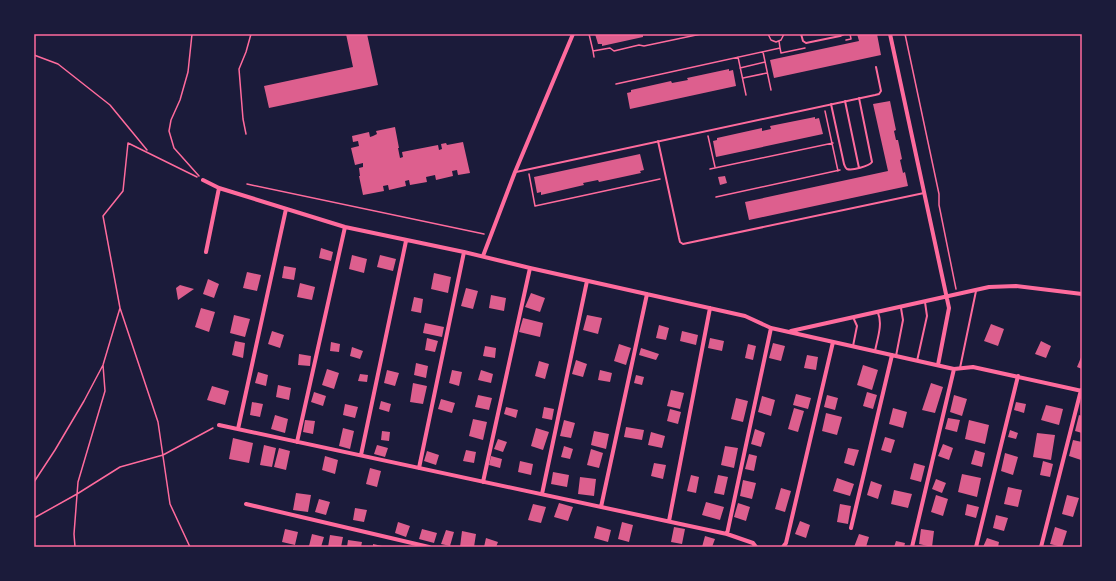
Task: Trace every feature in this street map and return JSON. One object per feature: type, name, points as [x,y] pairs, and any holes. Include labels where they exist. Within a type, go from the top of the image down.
[{"type":"street","points":[[483,256],[515,172],[573,34]]},
{"type":"street","points":[[890,34],[949,308],[938,366]]},
{"type":"street","points":[[203,180],[219,188],[345,227],[483,256],[530,268],[745,316],[771,328],[938,366],[954,369],[973,367],[1081,390],[1041,547]]},
{"type":"street","points":[[206,252],[219,188]]},
{"type":"street","points":[[238,429],[286,209]]},
{"type":"street","points":[[297,442],[345,227]]},
{"type":"street","points":[[361,455],[406,241]]},
{"type":"street","points":[[419,468],[464,252]]},
{"type":"street","points":[[483,482],[530,268]]},
{"type":"street","points":[[542,494],[587,281]]},
{"type":"street","points":[[788,332],[989,287],[1016,286],[1082,294]]},
{"type":"street","points":[[601,507],[647,294]]},
{"type":"street","points":[[669,521],[710,308]]},
{"type":"street","points":[[727,534],[771,328]]},
{"type":"street","points":[[785,545],[834,342]]},
{"type":"street","points":[[851,528],[894,356]]},
{"type":"street","points":[[912,547],[954,369]]},
{"type":"street","points":[[976,547],[1018,376]]},
{"type":"street","points":[[219,425],[727,534],[753,543],[756,547]]},
{"type":"street","points":[[246,504],[428,547]]},
{"type":"lane","points":[[801,34],[803,41],[806,43],[844,34]]},
{"type":"lane","points":[[515,172],[879,94],[881,91],[876,67]]},
{"type":"lane","points":[[831,104],[846,168],[848,170],[859,168],[870,165],[872,162],[859,98]]},
{"type":"lane","points":[[845,102],[859,168]]},
{"type":"lane","points":[[658,141],[679,238],[680,242],[683,244],[924,193]]},
{"type":"lane","points":[[960,368],[976,290]]},
{"type":"lane","points":[[917,361],[927,316],[924,301]]},
{"type":"lane","points":[[894,356],[903,320],[901,306]]},
{"type":"lane","points":[[875,351],[880,325],[877,312]]},
{"type":"lane","points":[[853,317],[857,326],[853,346]]},
{"type":"path","points":[[192,34],[188,72],[180,100],[171,120],[169,131],[174,148],[203,180]]},
{"type":"path","points":[[246,134],[243,120],[239,69],[251,34]]},
{"type":"path","points":[[589,34],[594,57]]},
{"type":"path","points":[[593,51],[610,48],[614,51],[701,34]]},
{"type":"path","points":[[768,34],[771,40],[779,41]]},
{"type":"path","points":[[779,41],[783,38],[784,34]]},
{"type":"path","points":[[905,34],[939,194],[939,205],[957,294]]},
{"type":"path","points":[[616,84],[780,48],[779,41]]},
{"type":"path","points":[[763,52],[770,90]]},
{"type":"path","points":[[34,55],[58,64],[110,105],[148,152]]},
{"type":"path","points":[[738,57],[746,95]]},
{"type":"path","points":[[740,68],[765,62]]},
{"type":"path","points":[[742,78],[767,73]]},
{"type":"path","points":[[825,111],[838,171]]},
{"type":"path","points":[[708,136],[715,168]]},
{"type":"path","points":[[710,169],[839,141]]},
{"type":"path","points":[[190,547],[170,504],[158,422],[120,308],[103,216],[123,191],[128,143],[203,180]]},
{"type":"path","points":[[716,197],[846,168]]},
{"type":"path","points":[[528,173],[535,206],[666,178]]},
{"type":"path","points":[[247,184],[491,236]]},
{"type":"path","points":[[34,482],[66,432],[103,365],[120,308]]},
{"type":"path","points":[[74,547],[78,482],[106,391],[103,365]]},
{"type":"path","points":[[34,518],[77,494],[120,467],[162,455],[219,425]]},
{"type":"building","points":[[346,34],[367,34],[378,85],[269,108],[264,86],[353,67]]},
{"type":"building","points":[[595,34],[643,34],[643,37],[602,46],[602,44],[598,44]]},
{"type":"building","points":[[857,34],[877,34],[881,55],[774,78],[770,60],[859,41]]},
{"type":"building","points":[[729,69],[729,71],[733,70],[736,86],[630,109],[627,93],[631,92],[631,90],[671,81],[672,83],[688,80],[687,78]]},
{"type":"building","points":[[890,101],[896,130],[894,131],[896,140],[898,140],[902,159],[900,160],[903,173],[905,172],[908,186],[749,220],[745,202],[888,171],[873,104]]},
{"type":"building","points":[[815,117],[815,119],[819,118],[823,134],[716,157],[713,141],[717,140],[717,138],[762,128],[762,131],[771,129],[770,126]]},
{"type":"building","points":[[395,127],[400,158],[403,157],[402,152],[438,145],[439,150],[442,149],[441,144],[446,143],[447,145],[463,142],[470,173],[458,175],[457,170],[452,171],[453,176],[436,180],[435,175],[426,177],[427,182],[410,185],[409,180],[405,181],[406,186],[389,190],[388,185],[383,186],[384,191],[363,195],[359,168],[363,167],[363,163],[355,165],[351,148],[359,146],[358,141],[353,142],[352,136],[369,132],[370,137],[377,134],[376,131]]},
{"type":"building","points":[[640,154],[644,170],[640,171],[641,173],[599,182],[598,180],[583,183],[584,185],[541,195],[541,192],[537,193],[534,177]]},
{"type":"building","points":[[725,176],[727,183],[720,185],[718,177]]},
{"type":"building","points":[[321,248],[333,252],[331,261],[319,258]]},
{"type":"building","points":[[352,255],[367,259],[364,273],[349,269]]},
{"type":"building","points":[[380,255],[396,259],[393,271],[377,267]]},
{"type":"building","points":[[284,266],[296,268],[294,280],[282,278]]},
{"type":"building","points":[[247,272],[261,275],[257,291],[243,288]]},
{"type":"building","points":[[434,273],[451,277],[448,293],[431,289]]},
{"type":"building","points":[[208,279],[219,284],[214,298],[203,294]]},
{"type":"building","points":[[300,283],[315,287],[312,300],[297,297]]},
{"type":"building","points":[[180,285],[194,289],[178,300],[176,288]]},
{"type":"building","points":[[466,288],[478,291],[473,309],[461,306]]},
{"type":"building","points":[[531,293],[545,298],[540,312],[525,307]]},
{"type":"building","points":[[491,295],[506,298],[504,311],[489,308]]},
{"type":"building","points":[[414,297],[423,299],[421,313],[411,311]]},
{"type":"building","points":[[201,308],[215,312],[209,332],[195,327]]},
{"type":"building","points":[[234,315],[250,319],[245,337],[230,333]]},
{"type":"building","points":[[587,315],[602,318],[598,334],[583,330]]},
{"type":"building","points":[[523,318],[543,323],[540,337],[519,332]]},
{"type":"building","points":[[425,323],[444,327],[442,337],[423,333]]},
{"type":"building","points":[[991,324],[1004,329],[998,346],[984,341]]},
{"type":"building","points":[[659,325],[669,328],[666,340],[656,338]]},
{"type":"building","points":[[272,331],[284,335],[280,348],[268,344]]},
{"type":"building","points":[[682,331],[698,335],[696,345],[680,341]]},
{"type":"building","points":[[427,338],[438,341],[435,352],[425,350]]},
{"type":"building","points":[[710,338],[724,341],[722,351],[708,348]]},
{"type":"building","points":[[235,341],[245,343],[243,358],[232,355]]},
{"type":"building","points":[[1041,341],[1051,346],[1046,358],[1035,354]]},
{"type":"building","points":[[331,342],[340,344],[339,352],[330,351]]},
{"type":"building","points":[[773,343],[785,346],[781,361],[769,358]]},
{"type":"building","points":[[619,344],[631,348],[626,365],[614,361]]},
{"type":"building","points":[[748,344],[756,346],[753,360],[745,358]]},
{"type":"building","points":[[485,346],[496,348],[495,358],[483,356]]},
{"type":"building","points":[[352,347],[363,351],[360,359],[350,356]]},
{"type":"building","points":[[641,348],[659,354],[656,360],[639,355]]},
{"type":"building","points":[[299,354],[311,356],[310,366],[298,365]]},
{"type":"building","points":[[807,355],[818,357],[816,370],[804,368]]},
{"type":"building","points":[[1082,355],[1082,369],[1077,367]]},
{"type":"building","points":[[576,360],[587,364],[583,377],[572,374]]},
{"type":"building","points":[[539,361],[549,364],[545,379],[535,376]]},
{"type":"building","points":[[416,363],[428,366],[426,378],[414,375]]},
{"type":"building","points":[[863,365],[878,370],[872,390],[857,385]]},
{"type":"building","points":[[327,369],[339,373],[334,389],[322,385]]},
{"type":"building","points":[[387,370],[399,373],[395,386],[384,383]]},
{"type":"building","points":[[452,370],[462,372],[459,386],[449,383]]},
{"type":"building","points":[[481,370],[493,374],[491,383],[478,380]]},
{"type":"building","points":[[600,370],[612,373],[610,382],[598,380]]},
{"type":"building","points":[[258,372],[268,375],[266,386],[255,383]]},
{"type":"building","points":[[360,374],[368,375],[367,382],[358,381]]},
{"type":"building","points":[[636,375],[644,377],[642,385],[634,383]]},
{"type":"building","points":[[413,383],[427,386],[423,404],[410,402]]},
{"type":"building","points":[[931,383],[943,387],[935,413],[922,410]]},
{"type":"building","points":[[278,385],[291,388],[289,400],[276,397]]},
{"type":"building","points":[[212,386],[229,391],[225,405],[207,400]]},
{"type":"building","points":[[671,390],[684,393],[680,409],[667,406]]},
{"type":"building","points":[[314,392],[326,396],[323,406],[311,402]]},
{"type":"building","points":[[867,392],[877,395],[873,409],[863,406]]},
{"type":"building","points":[[796,394],[811,398],[808,409],[793,405]]},
{"type":"building","points":[[478,395],[492,398],[489,410],[475,407]]},
{"type":"building","points":[[827,395],[838,398],[835,410],[824,407]]},
{"type":"building","points":[[954,395],[967,399],[962,416],[950,412]]},
{"type":"building","points":[[762,396],[775,400],[771,416],[758,412]]},
{"type":"building","points":[[736,398],[748,401],[743,422],[731,419]]},
{"type":"building","points":[[441,399],[455,403],[452,413],[438,409]]},
{"type":"building","points":[[381,401],[391,404],[389,412],[379,409]]},
{"type":"building","points":[[252,402],[263,404],[260,417],[250,415]]},
{"type":"building","points":[[1016,402],[1026,404],[1024,413],[1014,410]]},
{"type":"building","points":[[345,404],[358,407],[355,418],[343,415]]},
{"type":"building","points":[[1046,405],[1063,409],[1059,425],[1041,420]]},
{"type":"building","points":[[506,407],[518,410],[516,418],[504,414]]},
{"type":"building","points":[[544,407],[554,409],[552,420],[542,418]]},
{"type":"building","points":[[794,408],[804,411],[798,432],[788,429]]},
{"type":"building","points":[[893,408],[907,412],[903,428],[889,424]]},
{"type":"building","points":[[670,409],[681,412],[678,424],[667,421]]},
{"type":"building","points":[[826,413],[842,417],[837,435],[822,431]]},
{"type":"building","points":[[275,415],[288,419],[285,433],[271,429]]},
{"type":"building","points":[[1079,415],[1082,416],[1082,433],[1075,431]]},
{"type":"building","points":[[948,418],[960,420],[957,432],[945,429]]},
{"type":"building","points":[[473,419],[487,422],[483,440],[469,436]]},
{"type":"building","points":[[305,420],[315,421],[313,434],[303,432]]},
{"type":"building","points":[[564,420],[575,423],[571,438],[560,436]]},
{"type":"building","points":[[969,420],[989,425],[985,444],[965,439]]},
{"type":"building","points":[[626,427],[644,430],[642,440],[624,437]]},
{"type":"building","points":[[343,428],[354,431],[350,449],[339,446]]},
{"type":"building","points":[[536,428],[549,432],[543,450],[531,446]]},
{"type":"building","points":[[755,429],[765,433],[761,447],[751,444]]},
{"type":"building","points":[[1010,430],[1018,433],[1016,439],[1008,437]]},
{"type":"building","points":[[382,431],[390,432],[389,441],[381,440]]},
{"type":"building","points":[[594,431],[609,434],[606,449],[591,445]]},
{"type":"building","points":[[651,432],[665,436],[662,448],[648,445]]},
{"type":"building","points":[[1037,433],[1055,435],[1051,460],[1033,457]]},
{"type":"building","points":[[885,437],[895,440],[891,453],[881,450]]},
{"type":"building","points":[[233,438],[253,443],[249,463],[229,459]]},
{"type":"building","points":[[498,439],[507,442],[503,452],[494,449]]},
{"type":"building","points":[[1073,440],[1082,442],[1081,460],[1069,456]]},
{"type":"building","points":[[943,444],[953,448],[949,460],[938,456]]},
{"type":"building","points":[[264,445],[276,448],[272,467],[260,465]]},
{"type":"building","points":[[377,445],[388,448],[385,457],[374,454]]},
{"type":"building","points":[[564,446],[573,449],[570,459],[561,457]]},
{"type":"building","points":[[725,446],[738,448],[734,468],[721,465]]},
{"type":"building","points":[[279,448],[290,451],[286,470],[274,467]]},
{"type":"building","points":[[848,448],[859,450],[854,466],[844,463]]},
{"type":"building","points":[[591,449],[603,453],[599,468],[587,465]]},
{"type":"building","points":[[466,450],[476,452],[474,463],[463,461]]},
{"type":"building","points":[[975,450],[985,453],[982,467],[971,464]]},
{"type":"building","points":[[427,451],[439,455],[436,465],[424,461]]},
{"type":"building","points":[[1005,453],[1018,457],[1013,475],[1001,471]]},
{"type":"building","points":[[749,454],[757,456],[754,471],[745,469]]},
{"type":"building","points":[[325,456],[338,460],[335,474],[322,470]]},
{"type":"building","points":[[491,456],[502,459],[500,468],[489,465]]},
{"type":"building","points":[[520,461],[533,464],[531,475],[518,472]]},
{"type":"building","points":[[1043,461],[1053,464],[1050,477],[1040,475]]},
{"type":"building","points":[[654,463],[666,465],[663,479],[651,476]]},
{"type":"building","points":[[914,463],[925,466],[921,482],[910,479]]},
{"type":"building","points":[[370,468],[381,471],[377,487],[366,484]]},
{"type":"building","points":[[553,472],[569,475],[567,487],[551,484]]},
{"type":"building","points":[[962,474],[981,478],[977,497],[958,492]]},
{"type":"building","points":[[691,475],[699,477],[696,493],[687,491]]},
{"type":"building","points":[[718,475],[728,477],[724,495],[714,493]]},
{"type":"building","points":[[580,477],[596,479],[594,496],[578,494]]},
{"type":"building","points":[[837,478],[854,484],[850,496],[833,491]]},
{"type":"building","points":[[936,479],[946,483],[942,493],[932,489]]},
{"type":"building","points":[[743,480],[756,483],[752,499],[740,496]]},
{"type":"building","points":[[871,481],[882,485],[878,499],[867,495]]},
{"type":"building","points":[[1008,487],[1022,490],[1018,507],[1004,504]]},
{"type":"building","points":[[781,488],[791,491],[785,512],[775,509]]},
{"type":"building","points":[[894,490],[912,494],[908,508],[891,504]]},
{"type":"building","points":[[296,493],[311,495],[308,512],[293,510]]},
{"type":"building","points":[[936,495],[948,499],[943,516],[931,512]]},
{"type":"building","points":[[1067,495],[1079,498],[1073,517],[1062,514]]},
{"type":"building","points":[[319,499],[330,502],[326,515],[315,512]]},
{"type":"building","points":[[706,502],[724,507],[720,520],[702,515]]},
{"type":"building","points":[[559,503],[573,507],[568,521],[554,517]]},
{"type":"building","points":[[738,503],[750,507],[746,521],[734,517]]},
{"type":"building","points":[[533,504],[546,507],[541,523],[528,520]]},
{"type":"building","points":[[840,504],[851,506],[848,524],[837,522]]},
{"type":"building","points":[[967,504],[979,507],[976,518],[965,515]]},
{"type":"building","points":[[355,508],[367,510],[364,522],[353,520]]},
{"type":"building","points":[[996,515],[1008,518],[1004,531],[993,528]]},
{"type":"building","points":[[800,521],[810,525],[806,538],[795,534]]},
{"type":"building","points":[[398,522],[410,526],[406,537],[395,533]]},
{"type":"building","points":[[622,522],[633,525],[629,542],[618,539]]},
{"type":"building","points":[[597,526],[611,530],[608,542],[594,538]]},
{"type":"building","points":[[674,527],[685,529],[682,544],[671,542]]},
{"type":"building","points":[[1055,527],[1067,531],[1062,547],[1050,544]]},
{"type":"building","points":[[285,529],[298,532],[295,545],[282,542]]},
{"type":"building","points":[[422,529],[437,533],[434,543],[419,539]]},
{"type":"building","points":[[921,529],[934,531],[932,547],[919,544]]},
{"type":"building","points":[[446,530],[454,532],[450,546],[441,544]]},
{"type":"building","points":[[462,531],[476,534],[474,547],[460,547]]},
{"type":"building","points":[[312,534],[324,537],[321,547],[309,546]]},
{"type":"building","points":[[859,534],[869,537],[866,547],[854,547]]},
{"type":"building","points":[[330,535],[343,537],[341,547],[328,547]]},
{"type":"building","points":[[705,536],[715,539],[712,547],[702,547]]},
{"type":"building","points":[[486,538],[498,542],[496,547],[484,547]]},
{"type":"building","points":[[987,538],[999,542],[998,547],[983,547]]},
{"type":"building","points":[[348,540],[362,542],[361,547],[347,547]]},
{"type":"building","points":[[896,541],[905,543],[904,547],[894,547]]},
{"type":"building","points":[[373,544],[382,546],[382,547],[373,547]]}]
